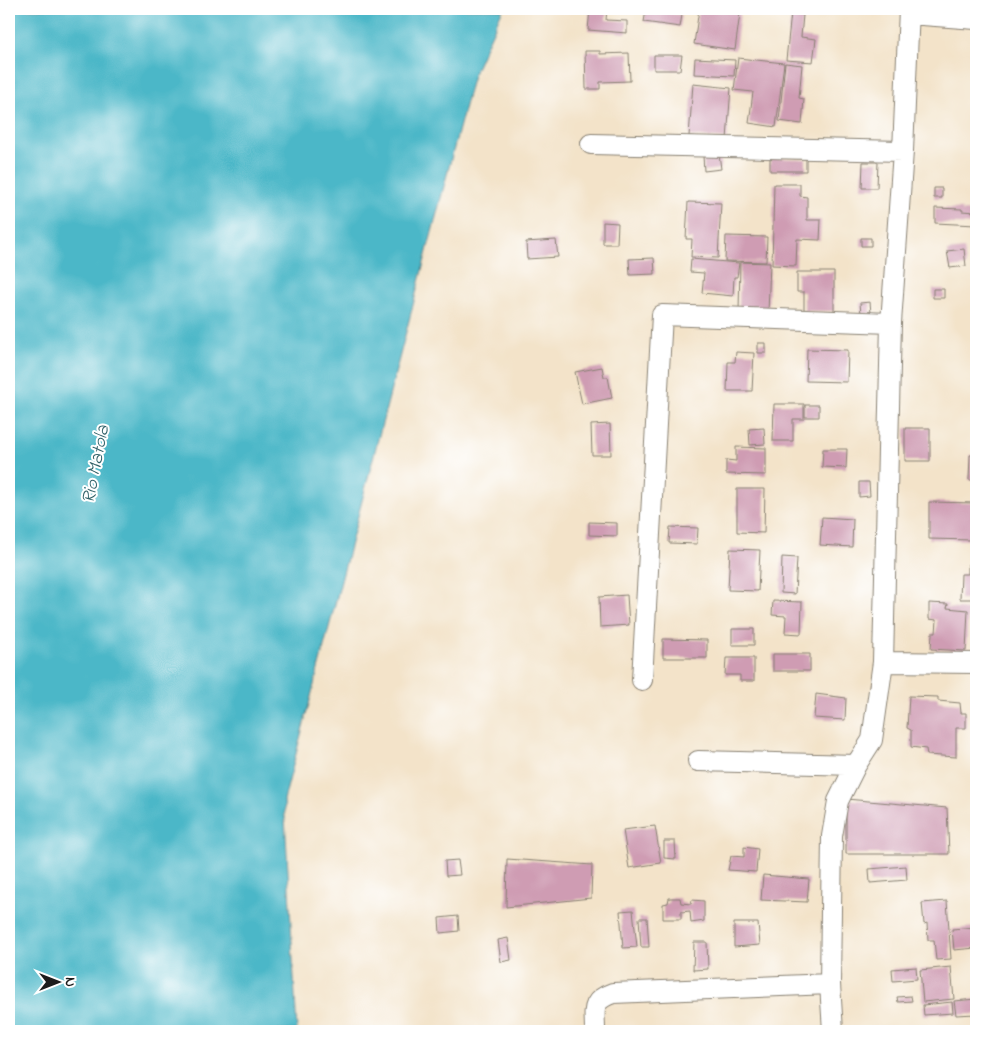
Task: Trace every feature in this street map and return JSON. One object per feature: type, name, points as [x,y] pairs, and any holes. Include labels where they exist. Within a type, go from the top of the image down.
[{"type":"street","points":[[833,1031],[830,984],[832,836],[838,801],[856,765],[872,740],[883,662],[891,323],[903,151],[909,11],[976,19]]},
{"type":"street","points":[[591,144],[903,151]]},
{"type":"street","points":[[642,680],[662,315],[891,323]]},
{"type":"street","points":[[883,662],[976,664]]},
{"type":"street","points":[[698,761],[856,765]]},
{"type":"street","points":[[595,1031],[595,1006],[601,997],[613,993],[830,984]]},
{"type":"water","name":"Rio Matola","points":[[9,9],[503,9],[473,75],[284,800],[297,1031],[9,1031]]},
{"type":"building","points":[[590,9],[607,9],[606,20],[627,21],[627,33],[588,30]]},
{"type":"building","points":[[699,9],[740,13],[735,50],[694,44]]},
{"type":"building","points":[[646,10],[682,15],[680,27],[644,22]]},
{"type":"building","points":[[791,13],[803,15],[801,37],[816,39],[813,62],[786,60]]},
{"type":"building","points":[[585,51],[600,51],[600,54],[629,53],[630,81],[600,82],[600,89],[586,89]]},
{"type":"building","points":[[654,55],[682,55],[680,70],[654,70]]},
{"type":"building","points":[[695,58],[735,60],[734,76],[694,74]]},
{"type":"building","points":[[738,58],[784,63],[776,127],[749,123],[753,92],[734,90]]},
{"type":"building","points":[[785,63],[802,65],[799,98],[804,99],[802,124],[779,121]]},
{"type":"building","points":[[693,84],[731,88],[727,139],[689,136]]},
{"type":"building","points":[[719,154],[721,169],[704,171],[703,156]]},
{"type":"building","points":[[770,158],[806,159],[806,171],[770,171]]},
{"type":"building","points":[[863,162],[878,162],[877,188],[862,188]]},
{"type":"building","points":[[774,184],[800,184],[800,196],[807,197],[807,220],[821,220],[820,240],[797,239],[796,266],[772,265]]},
{"type":"building","points":[[934,188],[942,188],[942,198],[934,198]]},
{"type":"building","points":[[688,202],[721,203],[718,258],[691,257],[692,239],[686,239]]},
{"type":"building","points":[[935,208],[962,209],[962,211],[976,212],[976,225],[935,223]]},
{"type":"building","points":[[603,222],[618,223],[617,244],[603,244]]},
{"type":"building","points":[[726,236],[767,237],[766,262],[725,261]]},
{"type":"building","points":[[861,238],[871,238],[871,246],[861,246]]},
{"type":"building","points":[[556,240],[558,257],[527,259],[526,242]]},
{"type":"building","points":[[964,249],[966,266],[950,268],[947,251]]},
{"type":"building","points":[[654,258],[655,274],[630,275],[629,259]]},
{"type":"building","points":[[691,259],[739,263],[737,277],[734,277],[733,296],[702,293],[704,273],[690,272]]},
{"type":"building","points":[[740,262],[770,263],[768,313],[739,312]]},
{"type":"building","points":[[797,272],[834,272],[834,311],[804,311],[804,292],[797,292]]},
{"type":"building","points":[[933,289],[944,289],[944,298],[933,298]]},
{"type":"building","points":[[870,302],[871,313],[861,314],[860,303]]},
{"type":"building","points":[[758,343],[766,343],[766,353],[758,353]]},
{"type":"building","points":[[807,349],[848,350],[847,382],[806,381]]},
{"type":"building","points":[[736,352],[754,353],[752,391],[727,391],[728,362],[735,362]]},
{"type":"building","points":[[602,367],[604,377],[608,377],[612,398],[582,404],[575,372]]},
{"type":"building","points":[[774,404],[804,404],[804,419],[793,419],[793,441],[773,441]]},
{"type":"building","points":[[805,405],[819,405],[819,417],[805,417]]},
{"type":"building","points":[[610,424],[611,455],[592,455],[591,425]]},
{"type":"building","points":[[764,428],[765,444],[750,445],[749,429]]},
{"type":"building","points":[[905,428],[930,428],[930,461],[905,461]]},
{"type":"building","points":[[736,447],[766,448],[766,475],[726,474],[726,460],[736,461]]},
{"type":"building","points":[[823,449],[847,449],[846,468],[822,467]]},
{"type":"building","points":[[970,455],[976,455],[976,480],[969,480]]},
{"type":"building","points":[[859,482],[869,482],[870,496],[859,497]]},
{"type":"building","points":[[737,489],[765,489],[764,533],[737,532]]},
{"type":"building","points":[[929,502],[976,503],[976,526],[973,526],[972,540],[929,539]]},
{"type":"building","points":[[822,517],[853,519],[852,547],[820,545]]},
{"type":"building","points":[[589,522],[617,523],[617,536],[589,535]]},
{"type":"building","points":[[670,527],[698,528],[697,544],[669,543]]},
{"type":"building","points":[[730,549],[760,550],[758,591],[728,590]]},
{"type":"building","points":[[782,557],[797,558],[795,594],[781,593]]},
{"type":"building","points":[[968,564],[976,564],[976,599],[960,599],[961,574],[968,574]]},
{"type":"building","points":[[627,595],[629,625],[600,627],[599,597]]},
{"type":"building","points":[[773,601],[802,602],[801,634],[785,633],[786,616],[772,615]]},
{"type":"building","points":[[929,603],[948,604],[947,608],[968,610],[966,651],[931,649],[932,633],[936,633],[937,620],[929,619]]},
{"type":"building","points":[[732,629],[754,629],[754,645],[732,645]]},
{"type":"building","points":[[663,639],[707,640],[707,658],[663,658]]},
{"type":"building","points":[[773,654],[810,654],[810,671],[773,671]]},
{"type":"building","points":[[726,658],[754,658],[754,681],[740,681],[740,675],[725,675]]},
{"type":"building","points":[[816,694],[846,698],[845,720],[814,718]]},
{"type":"building","points":[[909,696],[938,697],[938,701],[960,703],[961,713],[966,713],[966,728],[956,728],[956,757],[927,755],[926,749],[911,747],[911,730],[907,728]]},
{"type":"building","points":[[846,799],[947,808],[949,854],[846,854]]},
{"type":"building","points":[[655,826],[661,863],[629,868],[623,830]]},
{"type":"building","points":[[664,841],[675,841],[676,859],[664,858]]},
{"type":"building","points":[[744,847],[758,849],[756,872],[728,870],[731,856],[744,857]]},
{"type":"building","points":[[507,859],[592,865],[591,898],[506,907]]},
{"type":"building","points":[[458,860],[460,875],[446,876],[445,861]]},
{"type":"building","points":[[906,866],[907,880],[870,883],[869,869]]},
{"type":"building","points":[[763,875],[809,879],[807,902],[761,900]]},
{"type":"building","points":[[669,898],[680,898],[681,903],[691,904],[692,900],[704,901],[704,921],[691,923],[690,911],[681,912],[681,919],[663,919],[663,904],[668,903]]},
{"type":"building","points":[[947,901],[951,959],[936,960],[934,940],[928,940],[927,923],[924,924],[922,903]]},
{"type":"building","points":[[633,910],[637,947],[623,948],[620,911]]},
{"type":"building","points":[[458,916],[459,931],[440,933],[439,918]]},
{"type":"building","points":[[639,918],[647,918],[649,947],[641,947]]},
{"type":"building","points":[[734,923],[758,923],[760,945],[734,947]]},
{"type":"building","points":[[976,927],[976,948],[954,950],[952,929]]},
{"type":"building","points":[[508,938],[511,960],[501,962],[498,940]]},
{"type":"building","points":[[694,942],[707,942],[708,969],[693,970]]},
{"type":"building","points":[[916,967],[917,979],[893,981],[892,969]]},
{"type":"building","points":[[951,967],[954,999],[923,1002],[920,970]]},
{"type":"building","points":[[911,996],[912,1001],[898,1002],[897,997]]},
{"type":"building","points":[[976,999],[976,1014],[956,1015],[954,1001]]},
{"type":"building","points":[[952,1002],[953,1013],[924,1015],[923,1005]]}]
